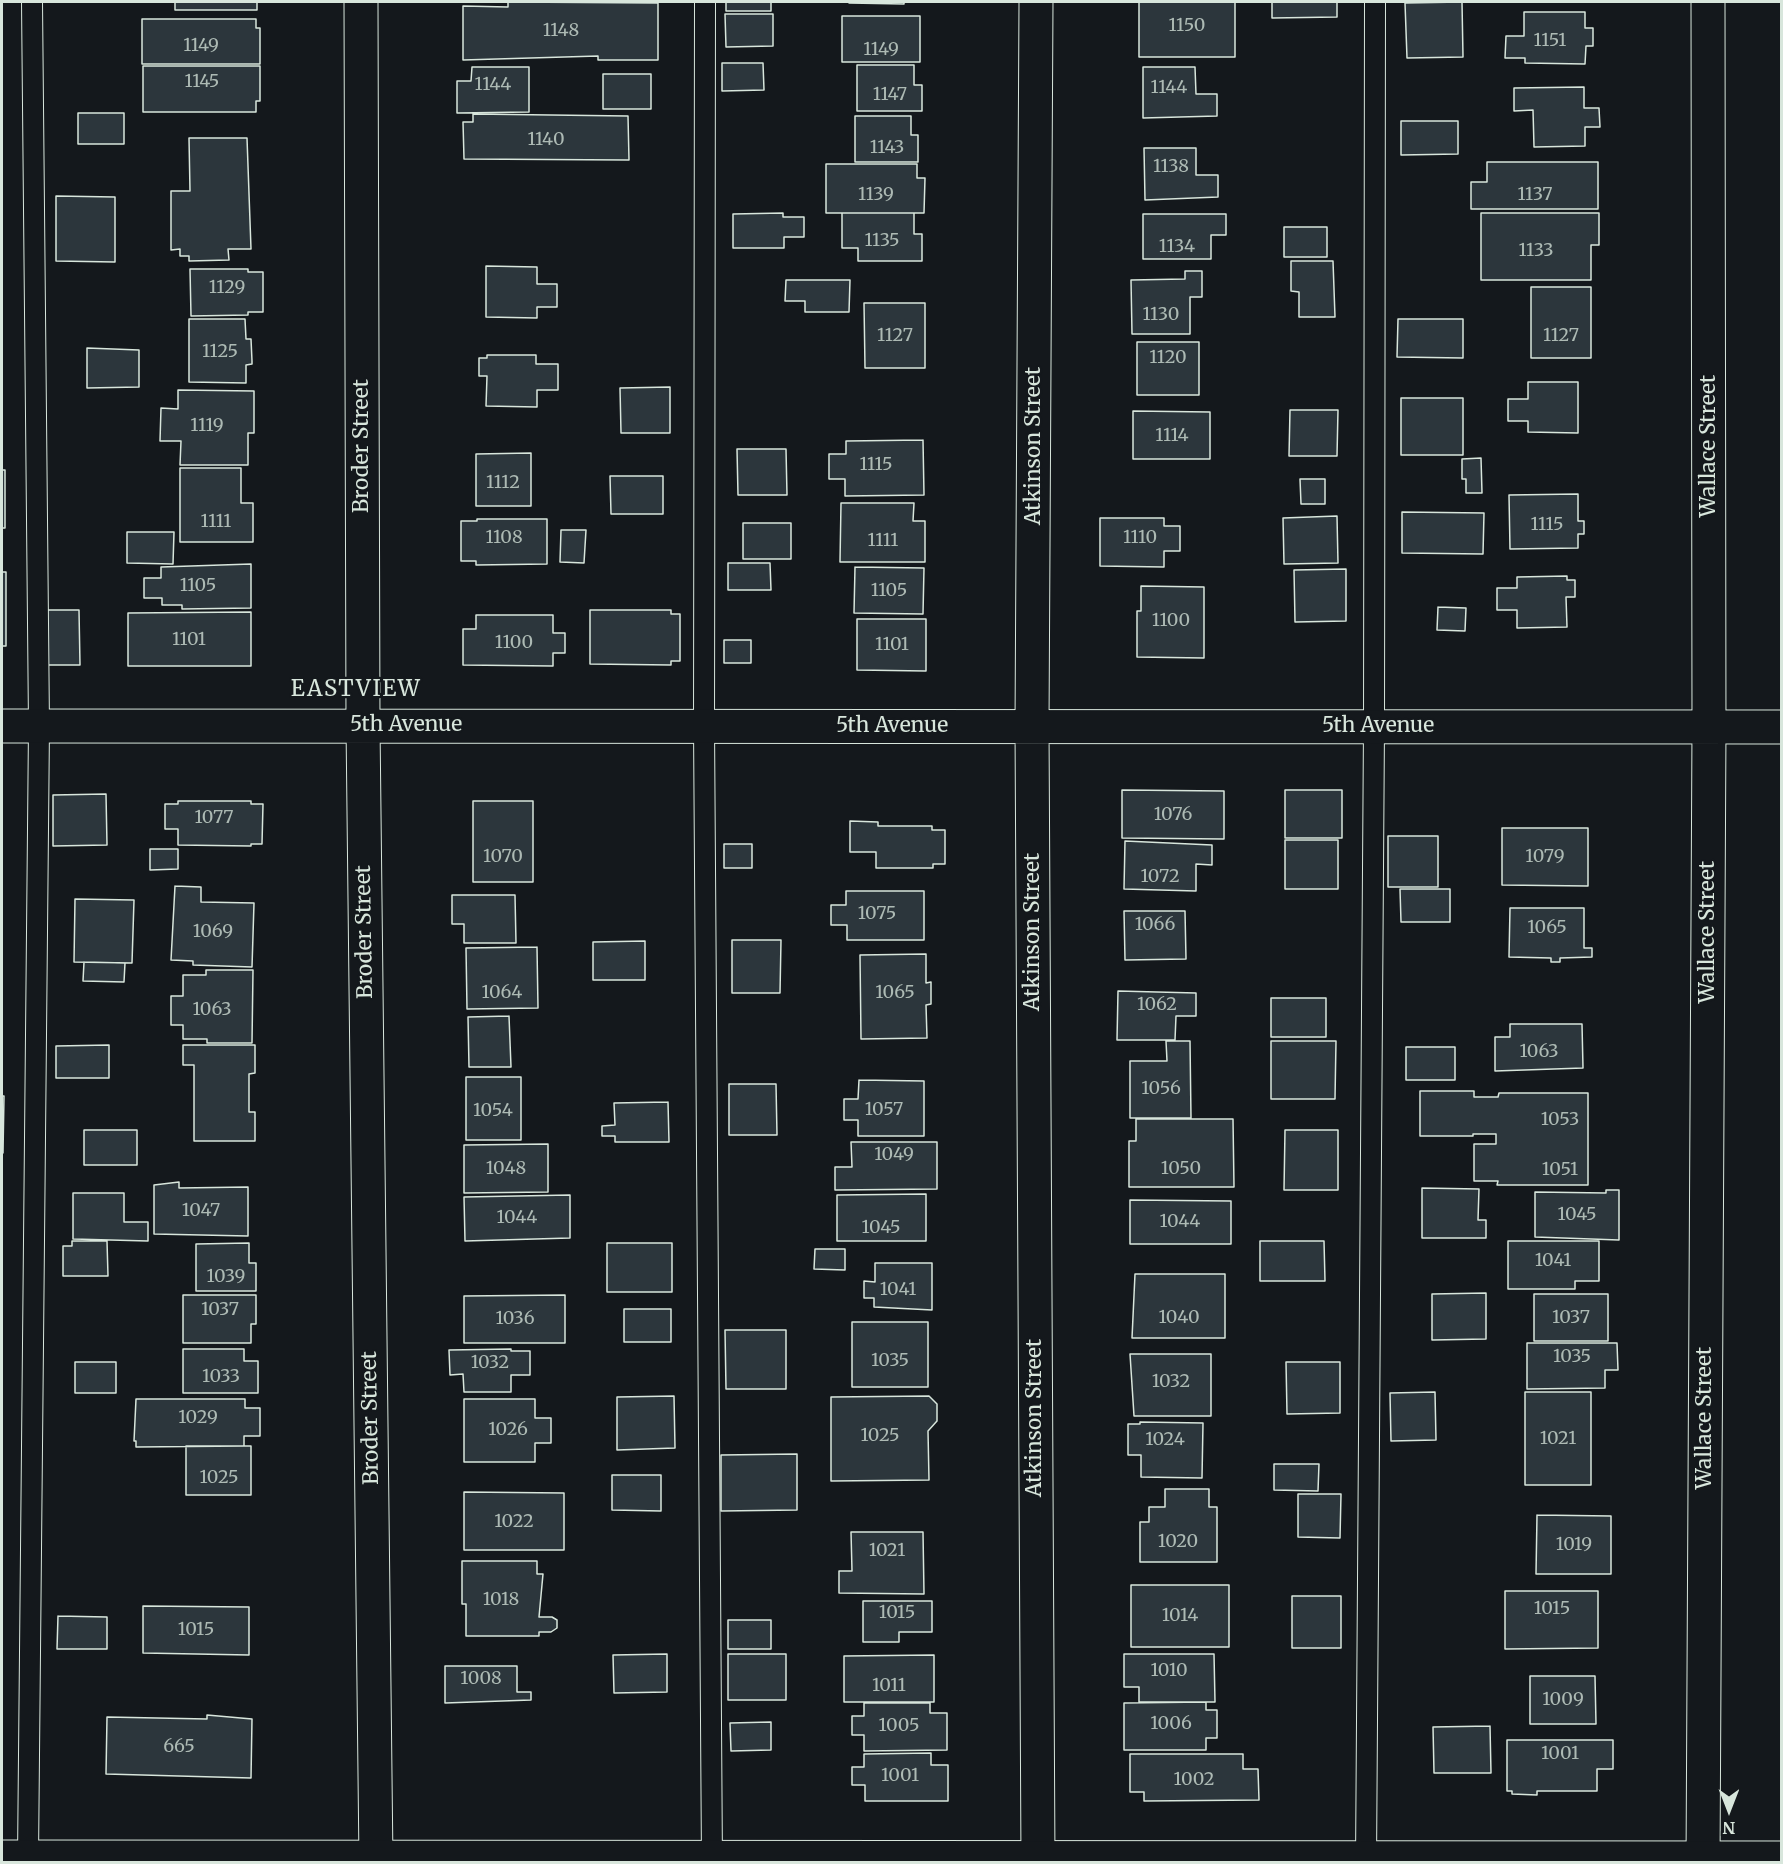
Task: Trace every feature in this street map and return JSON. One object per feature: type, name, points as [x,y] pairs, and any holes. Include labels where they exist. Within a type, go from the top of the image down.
[{"type":"street","name":"Broder Street","points":[[361,2],[363,725],[376,1860]]},
{"type":"street","name":"Atkinson Street","points":[[1036,2],[1032,726],[1038,1859]]},
{"type":"street","name":"Wallace Street","points":[[1703,1860],[1709,728],[1708,2]]},
{"type":"street","name":"5th Avenue","points":[[2,726],[1782,727]]},
{"type":"street","points":[[15,1857],[376,1860],[1703,1860],[1782,1858]]},
{"type":"lane","points":[[15,1857],[39,726],[32,2]]},
{"type":"lane","points":[[705,2],[704,726],[712,1859]]},
{"type":"lane","points":[[1366,1859],[1374,726],[1375,2]]},
{"type":"building","points":[[175,2],[257,2],[257,10],[175,10]]},
{"type":"building","points":[[508,2],[658,3],[658,60],[598,60],[598,56],[463,60],[463,6],[508,7]]},
{"type":"building","points":[[726,2],[771,2],[771,11],[726,11]]},
{"type":"building","points":[[904,2],[904,4],[849,3]]},
{"type":"building","points":[[1139,2],[1235,2],[1235,57],[1139,57]]},
{"type":"building","points":[[1272,2],[1337,2],[1337,17],[1272,18]]},
{"type":"building","points":[[1462,2],[1463,57],[1407,58],[1405,3]]},
{"type":"building","points":[[1524,12],[1585,12],[1585,28],[1593,28],[1593,46],[1586,46],[1585,64],[1525,63],[1525,58],[1505,58],[1506,36],[1524,36]]},
{"type":"building","points":[[725,14],[773,14],[773,46],[726,47]]},
{"type":"building","points":[[842,16],[920,16],[920,62],[842,62]]},
{"type":"building","points":[[142,19],[256,19],[256,28],[260,28],[260,64],[142,64]]},
{"type":"building","points":[[722,63],[763,63],[764,90],[722,91]]},
{"type":"building","points":[[857,65],[914,65],[914,85],[922,85],[922,111],[857,111]]},
{"type":"building","points":[[143,66],[260,66],[260,101],[256,101],[256,112],[143,112]]},
{"type":"building","points":[[472,67],[529,67],[529,112],[457,113],[457,81],[471,81]]},
{"type":"building","points":[[1143,67],[1195,67],[1196,94],[1217,94],[1217,116],[1143,118]]},
{"type":"building","points":[[603,74],[651,74],[651,109],[603,109]]},
{"type":"building","points":[[1584,87],[1584,108],[1599,108],[1600,127],[1585,127],[1585,146],[1534,147],[1533,110],[1514,111],[1514,88]]},
{"type":"building","points":[[78,113],[124,113],[124,144],[78,144]]},
{"type":"building","points":[[473,114],[628,116],[629,160],[464,159],[463,122],[473,122]]},
{"type":"building","points":[[855,116],[911,116],[911,135],[918,135],[918,162],[855,162]]},
{"type":"building","points":[[1401,121],[1458,121],[1458,154],[1401,155]]},
{"type":"building","points":[[189,138],[247,138],[251,249],[228,249],[229,260],[189,261],[189,256],[180,256],[180,249],[171,250],[171,191],[190,191]]},
{"type":"building","points":[[1144,148],[1196,148],[1196,175],[1218,175],[1218,197],[1145,200]]},
{"type":"building","points":[[1487,162],[1598,162],[1598,209],[1471,209],[1471,182],[1487,182]]},
{"type":"building","points":[[826,164],[917,164],[917,178],[925,178],[924,213],[826,213]]},
{"type":"building","points":[[56,196],[115,197],[115,262],[56,261]]},
{"type":"building","points":[[783,213],[783,217],[804,217],[804,237],[784,237],[784,248],[733,248],[733,214]]},
{"type":"building","points":[[842,213],[914,213],[914,234],[922,234],[922,261],[858,261],[858,248],[842,248]]},
{"type":"building","points":[[1481,213],[1599,213],[1599,245],[1591,245],[1591,280],[1481,280]]},
{"type":"building","points":[[1143,214],[1226,214],[1226,235],[1211,235],[1211,259],[1143,259]]},
{"type":"building","points":[[1284,227],[1327,227],[1327,257],[1284,257]]},
{"type":"building","points":[[1291,261],[1333,261],[1335,317],[1299,317],[1299,292],[1291,291]]},
{"type":"building","points":[[486,266],[537,267],[537,284],[557,284],[557,307],[537,307],[537,318],[486,317]]},
{"type":"building","points":[[190,269],[248,269],[248,272],[263,272],[263,312],[248,312],[248,315],[191,316]]},
{"type":"building","points":[[1185,271],[1202,271],[1202,297],[1190,297],[1190,334],[1132,334],[1131,280],[1185,279]]},
{"type":"building","points":[[786,280],[850,280],[849,312],[805,312],[805,301],[785,301]]},
{"type":"building","points":[[1531,287],[1591,287],[1591,358],[1531,358]]},
{"type":"building","points":[[864,303],[925,303],[925,368],[865,368]]},
{"type":"building","points":[[189,319],[245,319],[246,339],[251,339],[252,361],[252,364],[246,365],[246,383],[189,382]]},
{"type":"building","points":[[1398,319],[1463,319],[1463,358],[1397,357]]},
{"type":"building","points":[[1137,342],[1199,342],[1199,395],[1137,395]]},
{"type":"building","points":[[87,348],[139,350],[139,387],[87,388]]},
{"type":"building","points":[[487,355],[536,355],[536,364],[558,364],[558,390],[537,390],[537,407],[486,406],[487,376],[479,376],[479,358],[487,358]]},
{"type":"building","points":[[1528,382],[1578,382],[1578,433],[1528,432],[1528,421],[1508,421],[1508,399],[1528,399]]},
{"type":"building","points":[[670,387],[670,433],[621,433],[620,388]]},
{"type":"building","points":[[178,390],[254,391],[254,433],[248,433],[248,465],[180,465],[181,441],[160,441],[161,408],[178,409]]},
{"type":"building","points":[[1401,398],[1463,398],[1463,455],[1401,455]]},
{"type":"building","points":[[1290,410],[1338,410],[1337,456],[1289,456]]},
{"type":"building","points":[[1133,411],[1210,412],[1210,459],[1133,459]]},
{"type":"building","points":[[923,440],[924,495],[845,496],[845,479],[829,479],[829,454],[846,454],[846,441]]},
{"type":"building","points":[[737,449],[786,449],[787,495],[738,495]]},
{"type":"building","points":[[531,453],[531,506],[476,506],[476,454]]},
{"type":"building","points":[[1481,458],[1482,493],[1466,493],[1466,479],[1462,479],[1462,459]]},
{"type":"building","points":[[180,468],[241,468],[241,503],[253,503],[253,542],[180,542]]},
{"type":"building","points":[[2,470],[5,470],[5,528],[2,528]]},
{"type":"building","points":[[610,476],[663,476],[663,514],[611,514]]},
{"type":"building","points":[[1300,479],[1325,479],[1325,504],[1301,504]]},
{"type":"building","points":[[1578,494],[1578,521],[1584,521],[1584,534],[1578,534],[1578,548],[1510,549],[1509,495]]},
{"type":"building","points":[[841,503],[914,503],[913,521],[925,521],[925,562],[840,562]]},
{"type":"building","points":[[1402,512],[1484,513],[1483,554],[1402,553]]},
{"type":"building","points":[[1337,516],[1338,563],[1284,564],[1283,518]]},
{"type":"building","points":[[1100,518],[1164,518],[1164,526],[1180,526],[1180,551],[1164,551],[1164,567],[1100,566]]},
{"type":"building","points":[[477,519],[547,519],[547,564],[476,565],[476,561],[461,561],[461,521],[477,521]]},
{"type":"building","points":[[743,523],[791,523],[791,559],[743,559]]},
{"type":"building","points":[[561,530],[586,530],[584,563],[560,562]]},
{"type":"building","points":[[127,532],[174,532],[173,564],[127,563]]},
{"type":"building","points":[[728,563],[770,563],[771,590],[728,590]]},
{"type":"building","points":[[251,564],[251,608],[182,609],[182,605],[162,605],[162,598],[144,598],[144,578],[161,578],[161,567]]},
{"type":"building","points":[[855,567],[924,568],[923,614],[854,613]]},
{"type":"building","points":[[1346,569],[1346,621],[1295,622],[1294,570]]},
{"type":"building","points":[[2,572],[6,572],[6,646],[2,646]]},
{"type":"building","points":[[1567,576],[1567,580],[1575,580],[1575,597],[1566,597],[1567,627],[1517,628],[1517,610],[1497,610],[1497,588],[1517,588],[1517,577]]},
{"type":"building","points":[[1141,586],[1204,587],[1204,658],[1137,657],[1137,611],[1141,611]]},
{"type":"building","points":[[1438,607],[1466,608],[1465,631],[1437,630]]},
{"type":"building","points":[[45,610],[79,610],[80,665],[45,665]]},
{"type":"building","points":[[590,610],[671,610],[671,614],[680,614],[680,661],[671,661],[671,665],[590,664]]},
{"type":"building","points":[[251,612],[251,666],[128,666],[128,613]]},
{"type":"building","points":[[476,615],[553,615],[553,633],[565,633],[565,653],[553,653],[553,666],[463,665],[463,629],[476,629]]},
{"type":"building","points":[[857,619],[926,619],[926,671],[857,670]]},
{"type":"building","points":[[724,640],[751,640],[751,663],[724,663]]},
{"type":"building","points":[[1122,790],[1224,791],[1224,839],[1122,838]]},
{"type":"building","points":[[1285,790],[1342,790],[1342,838],[1285,838]]},
{"type":"building","points":[[106,794],[107,845],[53,846],[53,795]]},
{"type":"building","points":[[178,801],[251,801],[251,804],[263,804],[262,844],[251,844],[251,846],[178,845],[178,829],[165,829],[165,804],[178,804]]},
{"type":"building","points":[[473,801],[533,801],[533,882],[473,882]]},
{"type":"building","points":[[850,821],[878,822],[878,826],[932,826],[932,830],[945,830],[945,864],[933,864],[933,868],[876,868],[876,852],[850,852]]},
{"type":"building","points":[[1502,828],[1588,828],[1588,886],[1502,885]]},
{"type":"building","points":[[1388,836],[1438,836],[1438,887],[1388,887]]},
{"type":"building","points":[[1285,840],[1338,840],[1338,889],[1285,889]]},
{"type":"building","points":[[1125,841],[1212,845],[1212,865],[1196,864],[1196,891],[1124,889]]},
{"type":"building","points":[[724,844],[752,844],[752,868],[724,868]]},
{"type":"building","points":[[150,849],[178,849],[178,869],[150,870]]},
{"type":"building","points":[[175,886],[201,887],[201,902],[254,903],[252,967],[193,965],[193,961],[171,960]]},
{"type":"building","points":[[1400,889],[1450,889],[1450,922],[1401,922]]},
{"type":"building","points":[[846,891],[924,891],[924,940],[847,940],[847,925],[831,925],[831,905],[846,905]]},
{"type":"building","points":[[452,895],[515,895],[516,943],[464,943],[464,924],[452,924]]},
{"type":"building","points":[[75,899],[134,900],[132,963],[74,962]]},
{"type":"building","points":[[1510,908],[1584,908],[1584,948],[1592,948],[1592,957],[1560,958],[1560,962],[1551,962],[1551,958],[1509,957]]},
{"type":"building","points":[[1124,911],[1185,911],[1186,959],[1125,960]]},
{"type":"building","points":[[732,940],[781,940],[780,993],[732,993]]},
{"type":"building","points":[[645,941],[645,980],[593,980],[593,942]]},
{"type":"building","points":[[537,947],[538,1008],[467,1009],[466,948]]},
{"type":"building","points":[[926,954],[926,983],[931,982],[931,1004],[926,1005],[927,1038],[861,1039],[860,955]]},
{"type":"building","points":[[84,962],[125,963],[124,982],[83,981]]},
{"type":"building","points":[[206,970],[253,970],[252,1043],[207,1043],[207,1039],[183,1039],[183,1025],[171,1025],[171,996],[183,996],[183,975],[206,975]]},
{"type":"building","points":[[1118,991],[1196,993],[1196,1016],[1176,1016],[1175,1040],[1117,1040]]},
{"type":"building","points":[[1271,998],[1326,998],[1326,1037],[1271,1037]]},
{"type":"building","points":[[509,1016],[511,1067],[469,1067],[468,1017]]},
{"type":"building","points":[[1510,1024],[1582,1024],[1583,1068],[1495,1071],[1495,1037],[1510,1037]]},
{"type":"building","points":[[1166,1041],[1190,1041],[1191,1118],[1130,1118],[1130,1061],[1167,1061]]},
{"type":"building","points":[[1271,1041],[1336,1041],[1335,1099],[1271,1099]]},
{"type":"building","points":[[109,1045],[109,1078],[56,1078],[56,1046]]},
{"type":"building","points":[[183,1045],[255,1045],[255,1073],[249,1074],[249,1112],[255,1112],[255,1141],[194,1141],[194,1065],[183,1065]]},
{"type":"building","points":[[1406,1047],[1455,1047],[1455,1080],[1406,1080]]},
{"type":"building","points":[[466,1077],[521,1077],[521,1140],[466,1140]]},
{"type":"building","points":[[859,1080],[924,1081],[924,1136],[858,1136],[858,1120],[844,1120],[844,1099],[858,1099]]},
{"type":"building","points":[[729,1084],[776,1084],[777,1135],[729,1135]]},
{"type":"building","points":[[1420,1091],[1474,1091],[1474,1097],[1498,1097],[1499,1093],[1588,1093],[1588,1185],[1497,1185],[1498,1181],[1474,1181],[1474,1144],[1496,1144],[1496,1134],[1420,1136]]},
{"type":"building","points":[[2,1096],[4,1096],[3,1153],[2,1153]]},
{"type":"building","points":[[668,1102],[669,1142],[615,1142],[615,1136],[602,1136],[602,1126],[615,1125],[614,1103]]},
{"type":"building","points":[[1136,1119],[1233,1119],[1234,1187],[1129,1187],[1129,1141],[1136,1141]]},
{"type":"building","points":[[84,1130],[137,1130],[137,1165],[84,1165]]},
{"type":"building","points":[[1285,1130],[1338,1130],[1338,1190],[1284,1190]]},
{"type":"building","points":[[851,1142],[937,1142],[937,1189],[835,1190],[835,1167],[852,1167]]},
{"type":"building","points":[[548,1144],[548,1192],[464,1193],[464,1145]]},
{"type":"building","points":[[179,1182],[179,1188],[248,1187],[248,1236],[154,1234],[154,1185]]},
{"type":"building","points":[[1422,1188],[1479,1189],[1478,1220],[1486,1220],[1486,1238],[1422,1238]]},
{"type":"building","points":[[1606,1190],[1619,1190],[1619,1240],[1535,1237],[1535,1192],[1606,1193]]},
{"type":"building","points":[[73,1193],[124,1193],[124,1222],[148,1222],[148,1241],[73,1239]]},
{"type":"building","points":[[926,1194],[926,1241],[837,1241],[837,1195]]},
{"type":"building","points":[[570,1195],[570,1238],[465,1241],[464,1197]]},
{"type":"building","points":[[1130,1200],[1231,1201],[1231,1244],[1130,1244]]},
{"type":"building","points":[[72,1241],[107,1241],[108,1276],[63,1276],[63,1246],[72,1246]]},
{"type":"building","points":[[1260,1241],[1324,1241],[1325,1281],[1260,1281]]},
{"type":"building","points":[[1508,1241],[1599,1241],[1599,1281],[1575,1281],[1575,1289],[1508,1289]]},
{"type":"building","points":[[249,1243],[249,1263],[256,1263],[256,1291],[196,1291],[196,1244]]},
{"type":"building","points":[[607,1243],[672,1243],[672,1292],[607,1292]]},
{"type":"building","points":[[815,1249],[845,1249],[845,1270],[814,1269]]},
{"type":"building","points":[[875,1263],[932,1263],[932,1310],[874,1307],[874,1298],[864,1298],[864,1281],[875,1282]]},
{"type":"building","points":[[1135,1274],[1225,1274],[1225,1338],[1132,1338]]},
{"type":"building","points":[[1486,1293],[1486,1339],[1432,1340],[1432,1294]]},
{"type":"building","points":[[1534,1294],[1608,1294],[1608,1341],[1534,1341]]},
{"type":"building","points":[[183,1295],[256,1295],[256,1324],[251,1324],[251,1343],[183,1343]]},
{"type":"building","points":[[565,1295],[565,1343],[464,1343],[464,1296]]},
{"type":"building","points":[[624,1309],[671,1309],[671,1342],[624,1342]]},
{"type":"building","points":[[852,1322],[928,1322],[928,1387],[852,1387]]},
{"type":"building","points":[[725,1330],[786,1330],[786,1389],[726,1389]]},
{"type":"building","points":[[1527,1343],[1617,1343],[1618,1370],[1605,1370],[1605,1388],[1527,1389]]},
{"type":"building","points":[[183,1349],[244,1349],[244,1361],[258,1361],[258,1393],[183,1393]]},
{"type":"building","points":[[511,1349],[511,1351],[530,1351],[530,1375],[511,1375],[511,1392],[464,1392],[463,1374],[450,1375],[449,1350]]},
{"type":"building","points":[[1130,1354],[1211,1354],[1211,1416],[1134,1416]]},
{"type":"building","points":[[75,1362],[116,1362],[116,1393],[75,1393]]},
{"type":"building","points":[[1286,1362],[1340,1362],[1340,1413],[1287,1414]]},
{"type":"building","points":[[1435,1392],[1436,1440],[1391,1441],[1390,1393]]},
{"type":"building","points":[[1525,1392],[1591,1392],[1591,1485],[1525,1485]]},
{"type":"building","points":[[674,1396],[675,1448],[617,1450],[617,1397]]},
{"type":"building","points":[[929,1396],[937,1404],[937,1421],[928,1431],[929,1480],[831,1481],[831,1397]]},
{"type":"building","points":[[136,1399],[245,1399],[245,1408],[260,1408],[260,1436],[244,1436],[244,1446],[136,1447],[136,1441],[134,1441]]},
{"type":"building","points":[[464,1399],[535,1399],[535,1418],[551,1418],[551,1443],[535,1443],[535,1462],[464,1462]]},
{"type":"building","points":[[1140,1422],[1203,1423],[1202,1478],[1141,1477],[1141,1455],[1128,1455],[1128,1424],[1140,1424]]},
{"type":"building","points":[[186,1446],[251,1446],[251,1495],[186,1495]]},
{"type":"building","points":[[797,1454],[797,1510],[721,1511],[721,1455]]},
{"type":"building","points":[[1274,1464],[1319,1464],[1318,1491],[1274,1490]]},
{"type":"building","points":[[612,1475],[661,1475],[661,1511],[612,1510]]},
{"type":"building","points":[[1165,1489],[1209,1489],[1209,1507],[1217,1507],[1217,1562],[1140,1562],[1140,1522],[1149,1522],[1149,1507],[1165,1507]]},
{"type":"building","points":[[464,1492],[564,1493],[564,1550],[464,1550]]},
{"type":"building","points":[[1298,1494],[1341,1494],[1340,1538],[1298,1537]]},
{"type":"building","points":[[1537,1515],[1611,1516],[1611,1574],[1536,1574]]},
{"type":"building","points":[[851,1532],[923,1532],[924,1594],[839,1593],[839,1571],[852,1571]]},
{"type":"building","points":[[462,1561],[537,1561],[537,1574],[543,1574],[539,1617],[552,1617],[557,1620],[557,1628],[551,1632],[539,1632],[539,1636],[466,1636],[466,1604],[462,1604]]},
{"type":"building","points":[[1131,1585],[1229,1585],[1229,1647],[1131,1647]]},
{"type":"building","points":[[1505,1591],[1598,1591],[1598,1648],[1505,1649]]},
{"type":"building","points":[[1292,1596],[1341,1596],[1341,1648],[1292,1648]]},
{"type":"building","points":[[863,1601],[932,1601],[932,1632],[899,1632],[899,1642],[863,1642]]},
{"type":"building","points":[[143,1606],[249,1607],[249,1655],[143,1653]]},
{"type":"building","points":[[58,1616],[107,1617],[107,1649],[57,1649]]},
{"type":"building","points":[[728,1620],[771,1620],[771,1649],[728,1649]]},
{"type":"building","points":[[667,1654],[667,1692],[614,1693],[613,1655]]},
{"type":"building","points":[[728,1654],[786,1654],[786,1700],[728,1700]]},
{"type":"building","points":[[1124,1654],[1214,1654],[1215,1702],[1139,1702],[1139,1687],[1124,1687]]},
{"type":"building","points":[[934,1655],[934,1702],[844,1702],[844,1656]]},
{"type":"building","points":[[445,1666],[517,1666],[517,1692],[531,1692],[531,1700],[445,1703]]},
{"type":"building","points":[[1530,1676],[1595,1676],[1596,1724],[1530,1724]]},
{"type":"building","points":[[1206,1702],[1206,1710],[1217,1710],[1217,1738],[1206,1738],[1206,1750],[1124,1750],[1124,1703]]},
{"type":"building","points":[[864,1703],[930,1703],[930,1713],[947,1713],[947,1750],[864,1751],[864,1735],[852,1735],[852,1716],[864,1716]]},
{"type":"building","points":[[207,1715],[252,1719],[251,1778],[106,1774],[107,1717],[207,1719]]},
{"type":"building","points":[[771,1722],[771,1750],[731,1751],[730,1723]]},
{"type":"building","points":[[1490,1726],[1491,1773],[1434,1773],[1433,1727]]},
{"type":"building","points":[[1507,1740],[1613,1740],[1613,1769],[1597,1769],[1597,1791],[1537,1791],[1537,1795],[1512,1794],[1512,1791],[1507,1791]]},
{"type":"building","points":[[931,1753],[931,1765],[948,1765],[948,1801],[865,1801],[865,1785],[852,1785],[852,1767],[864,1767],[864,1754]]},
{"type":"building","points":[[1130,1754],[1243,1754],[1243,1769],[1258,1769],[1259,1800],[1144,1801],[1144,1792],[1130,1792]]},
{"type":"district","name":"EASTVIEW","points":[[356,690]]}]
